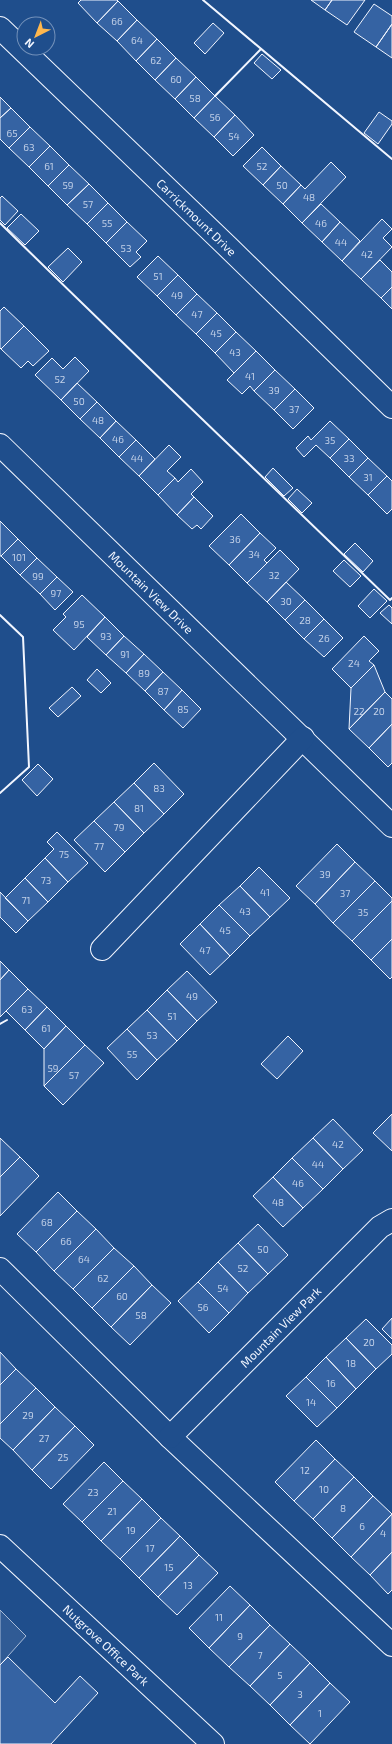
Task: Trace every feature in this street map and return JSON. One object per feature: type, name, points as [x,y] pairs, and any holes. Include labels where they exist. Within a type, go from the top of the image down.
[{"type":"street","name":"Carrickmount Drive","points":[[0,28],[392,407]]},
{"type":"street","name":"Mountain View Drive","points":[[0,445],[392,826]]},
{"type":"street","points":[[102,949],[303,738]]},
{"type":"street","name":"Mountain View Park","points":[[170,1437],[380,1227],[392,1220]]},
{"type":"street","points":[[0,1269],[170,1437],[392,1645]]},
{"type":"street","name":"Nutgrove Office Park","points":[[0,1546],[214,1744]]},
{"type":"shaded area","points":[[0,1610],[26,1636],[0,1665]]},
{"type":"building","points":[[81,0],[118,1],[97,23],[78,3]]},
{"type":"building","points":[[311,0],[332,0],[325,10]]},
{"type":"building","points":[[332,0],[365,0],[347,25],[325,10]]},
{"type":"building","points":[[118,1],[137,20],[117,41],[97,23]]},
{"type":"building","points":[[374,4],[392,16],[392,24],[376,47],[354,32]]},
{"type":"building","points":[[137,20],[157,39],[136,61],[117,41]]},
{"type":"building","points":[[213,23],[224,33],[205,54],[194,43]]},
{"type":"building","points":[[392,24],[392,58],[376,47]]},
{"type":"building","points":[[157,39],[176,58],[155,80],[136,61]]},
{"type":"building","points":[[262,54],[281,70],[272,79],[254,63]]},
{"type":"building","points":[[176,58],[196,77],[175,99],[155,80]]},
{"type":"building","points":[[196,77],[215,96],[194,118],[175,99]]},
{"type":"building","points":[[215,96],[235,115],[214,137],[194,118]]},
{"type":"building","points":[[0,97],[11,108],[0,118]]},
{"type":"building","points":[[11,108],[30,127],[9,148],[0,139],[0,118]]},
{"type":"building","points":[[379,112],[392,121],[392,124],[378,144],[364,133]]},
{"type":"building","points":[[235,115],[254,135],[233,156],[214,137]]},
{"type":"building","points":[[30,127],[50,146],[29,167],[9,148]]},
{"type":"building","points":[[50,146],[69,165],[48,186],[29,167]]},
{"type":"building","points":[[262,147],[281,166],[263,185],[243,166]]},
{"type":"building","points":[[331,162],[346,177],[302,223],[283,204],[301,185],[305,189]]},
{"type":"building","points":[[69,165],[89,184],[67,205],[48,186]]},
{"type":"building","points":[[281,166],[301,185],[283,204],[263,185]]},
{"type":"building","points":[[89,184],[108,203],[87,224],[67,205]]},
{"type":"building","points":[[2,196],[18,211],[5,225],[0,220],[0,198]]},
{"type":"building","points":[[108,203],[127,222],[106,243],[87,224]]},
{"type":"building","points":[[321,204],[340,222],[322,242],[302,223]]},
{"type":"building","points":[[21,214],[39,231],[25,245],[7,228]]},
{"type":"building","points":[[382,219],[392,229],[383,238],[392,247],[361,279],[342,261]]},
{"type":"building","points":[[127,222],[147,241],[136,252],[141,257],[130,267],[106,243]]},
{"type":"building","points":[[340,222],[360,241],[342,261],[322,242]]},
{"type":"building","points":[[68,248],[82,262],[63,282],[48,267]]},
{"type":"building","points":[[158,256],[178,275],[157,296],[137,277]]},
{"type":"building","points":[[380,260],[392,272],[392,287],[381,298],[361,279]]},
{"type":"building","points":[[178,275],[197,294],[176,315],[157,296]]},
{"type":"building","points":[[392,287],[392,309],[381,298]]},
{"type":"building","points":[[197,294],[217,313],[196,334],[176,315]]},
{"type":"building","points":[[4,307],[24,326],[1,349],[0,311]]},
{"type":"building","points":[[217,313],[236,332],[215,353],[196,334]]},
{"type":"building","points":[[24,326],[49,351],[33,366],[28,361],[21,368],[1,349]]},
{"type":"building","points":[[236,332],[256,351],[234,373],[215,353]]},
{"type":"building","points":[[256,351],[275,370],[254,391],[250,386],[242,394],[227,380]]},
{"type":"building","points":[[75,357],[89,371],[61,400],[35,375],[52,358],[63,369]]},
{"type":"building","points":[[275,370],[295,389],[274,410],[254,391]]},
{"type":"building","points":[[77,383],[97,402],[80,419],[61,400]]},
{"type":"building","points":[[295,389],[314,408],[293,429],[274,410]]},
{"type":"building","points":[[97,402],[116,421],[100,438],[80,419]]},
{"type":"building","points":[[116,421],[136,440],[119,457],[100,438]]},
{"type":"building","points":[[330,421],[349,439],[330,458],[316,445],[304,457],[296,448],[308,436],[311,440]]},
{"type":"building","points":[[349,439],[368,458],[349,477],[330,458]]},
{"type":"building","points":[[136,440],[155,459],[139,476],[119,457]]},
{"type":"building","points":[[169,445],[181,457],[167,471],[175,478],[158,495],[139,476]]},
{"type":"building","points":[[368,458],[387,476],[368,495],[349,477]]},
{"type":"building","points":[[273,468],[293,488],[284,496],[265,477]]},
{"type":"building","points":[[191,469],[203,482],[191,494],[194,497],[177,515],[158,495],[175,478],[178,482]]},
{"type":"building","points":[[387,476],[392,481],[392,509],[387,514],[368,495]]},
{"type":"building","points":[[297,489],[312,503],[302,513],[288,499]]},
{"type":"building","points":[[194,497],[213,516],[201,529],[197,525],[192,529],[177,515]]},
{"type":"building","points":[[241,514],[260,533],[229,565],[209,546]]},
{"type":"building","points":[[0,521],[18,539],[1,556],[0,556]]},
{"type":"building","points":[[260,533],[276,548],[264,560],[267,563],[247,583],[229,565]]},
{"type":"building","points":[[18,539],[37,558],[20,575],[1,556]]},
{"type":"building","points":[[355,543],[373,561],[363,572],[344,554]]},
{"type":"building","points":[[280,550],[299,569],[267,602],[247,583]]},
{"type":"building","points":[[37,558],[57,577],[40,594],[20,575]]},
{"type":"building","points":[[344,560],[361,576],[350,587],[333,571]]},
{"type":"building","points":[[57,577],[73,592],[55,610],[40,594]]},
{"type":"building","points":[[286,582],[305,600],[285,620],[267,602]]},
{"type":"building","points":[[374,589],[387,601],[370,618],[358,606]]},
{"type":"building","points":[[82,595],[105,617],[74,650],[53,630],[66,617],[63,614]]},
{"type":"building","points":[[305,600],[324,619],[304,639],[285,620]]},
{"type":"building","points":[[389,605],[392,608],[392,624],[380,613]]},
{"type":"building","points":[[105,617],[124,636],[106,655],[87,637]]},
{"type":"building","points":[[324,619],[343,638],[324,657],[304,639]]},
{"type":"building","points":[[124,636],[144,654],[126,673],[106,655]]},
{"type":"building","points":[[364,636],[379,651],[369,661],[374,665],[351,688],[332,669]]},
{"type":"building","points":[[144,654],[163,672],[145,691],[126,673]]},
{"type":"building","points":[[374,665],[385,692],[349,729],[351,688]]},
{"type":"building","points":[[97,669],[111,683],[101,693],[87,680]]},
{"type":"building","points":[[163,672],[182,690],[164,710],[145,691]]},
{"type":"building","points":[[72,687],[81,696],[58,717],[49,708]]},
{"type":"building","points":[[182,690],[201,709],[183,728],[164,710]]},
{"type":"building","points":[[385,692],[392,699],[392,724],[369,748],[349,729]]},
{"type":"building","points":[[392,724],[392,763],[388,767],[369,748]]},
{"type":"building","points":[[154,763],[184,794],[164,814],[134,783]]},
{"type":"building","points":[[38,764],[53,779],[37,796],[22,780]]},
{"type":"building","points":[[134,783],[164,814],[144,833],[114,802]]},
{"type":"building","points":[[114,802],[144,833],[125,852],[94,821]]},
{"type":"building","points":[[94,821],[125,852],[105,872],[74,840]]},
{"type":"building","points":[[57,832],[88,863],[68,882],[45,858],[54,849],[47,842]]},
{"type":"building","points":[[337,844],[355,862],[315,904],[296,886]]},
{"type":"building","points":[[45,858],[68,882],[48,902],[25,878]]},
{"type":"building","points":[[355,862],[375,881],[333,923],[315,904]]},
{"type":"building","points":[[259,867],[290,898],[270,917],[240,886]]},
{"type":"building","points":[[25,878],[48,902],[28,921],[5,898]]},
{"type":"building","points":[[375,881],[392,898],[392,901],[352,941],[333,923]]},
{"type":"building","points":[[240,886],[270,917],[250,936],[219,905]]},
{"type":"building","points":[[0,892],[28,921],[16,933],[0,917]]},
{"type":"building","points":[[392,901],[392,939],[371,960],[352,941]]},
{"type":"building","points":[[219,905],[250,936],[230,956],[200,924]]},
{"type":"building","points":[[200,924],[230,956],[210,975],[180,944]]},
{"type":"building","points":[[392,939],[392,977],[390,979],[371,960]]},
{"type":"building","points":[[0,961],[9,970],[0,980]]},
{"type":"building","points":[[9,970],[28,989],[0,1017],[0,980]]},
{"type":"building","points":[[187,971],[217,1002],[197,1021],[167,990]]},
{"type":"building","points":[[28,989],[47,1007],[25,1030],[6,1011]]},
{"type":"building","points":[[167,990],[197,1021],[177,1041],[147,1010]]},
{"type":"building","points":[[47,1007],[66,1026],[44,1049],[25,1030]]},
{"type":"building","points":[[147,1010],[177,1041],[157,1060],[127,1029]]},
{"type":"building","points":[[66,1026],[85,1045],[44,1086],[44,1049]]},
{"type":"building","points":[[127,1029],[157,1060],[137,1080],[107,1048]]},
{"type":"building","points":[[288,1036],[303,1051],[277,1079],[261,1064]]},
{"type":"building","points":[[85,1045],[104,1063],[63,1105],[44,1086]]},
{"type":"building","points":[[392,1114],[392,1151],[373,1133]]},
{"type":"building","points":[[333,1119],[363,1150],[343,1169],[313,1138]]},
{"type":"building","points":[[0,1138],[20,1157],[0,1177]]},
{"type":"building","points":[[313,1138],[343,1169],[323,1189],[292,1158]]},
{"type":"building","points":[[20,1157],[39,1176],[0,1216],[0,1177]]},
{"type":"building","points":[[292,1158],[323,1189],[303,1208],[273,1177]]},
{"type":"building","points":[[273,1177],[303,1208],[283,1227],[253,1196]]},
{"type":"building","points":[[58,1192],[77,1211],[36,1252],[17,1234]]},
{"type":"building","points":[[77,1211],[96,1229],[54,1271],[36,1252]]},
{"type":"building","points":[[258,1224],[288,1255],[268,1274],[238,1243]]},
{"type":"building","points":[[96,1229],[114,1248],[73,1289],[54,1271]]},
{"type":"building","points":[[238,1243],[268,1274],[248,1293],[218,1262]]},
{"type":"building","points":[[114,1248],[134,1266],[92,1308],[73,1289]]},
{"type":"building","points":[[218,1262],[248,1293],[229,1313],[198,1282]]},
{"type":"building","points":[[134,1266],[152,1285],[111,1327],[92,1308]]},
{"type":"building","points":[[198,1282],[229,1313],[209,1333],[178,1301]]},
{"type":"building","points":[[152,1285],[171,1303],[130,1345],[111,1327]]},
{"type":"building","points":[[392,1318],[392,1339],[382,1329]]},
{"type":"building","points":[[366,1319],[392,1345],[392,1354],[376,1369],[346,1338]]},
{"type":"building","points":[[346,1338],[376,1369],[356,1389],[326,1357]]},
{"type":"building","points":[[0,1352],[16,1369],[0,1385]]},
{"type":"building","points":[[326,1357],[356,1389],[337,1408],[306,1377]]},
{"type":"building","points":[[16,1369],[36,1388],[0,1424],[0,1385]]},
{"type":"building","points":[[306,1377],[337,1408],[317,1427],[286,1396]]},
{"type":"building","points":[[36,1388],[55,1407],[13,1450],[0,1438],[0,1424]]},
{"type":"building","points":[[55,1407],[75,1426],[32,1470],[13,1450]]},
{"type":"building","points":[[75,1426],[94,1445],[51,1489],[32,1470]]},
{"type":"building","points":[[316,1440],[335,1459],[294,1501],[275,1482]]},
{"type":"building","points":[[335,1459],[354,1477],[313,1519],[294,1501]]},
{"type":"building","points":[[104,1462],[123,1481],[82,1522],[63,1504]]},
{"type":"building","points":[[354,1477],[373,1496],[332,1538],[313,1519]]},
{"type":"building","points":[[123,1481],[142,1499],[101,1541],[82,1522]]},
{"type":"building","points":[[373,1496],[392,1514],[351,1557],[332,1538]]},
{"type":"building","points":[[142,1499],[161,1518],[120,1559],[101,1541]]},
{"type":"building","points":[[392,1514],[392,1552],[370,1575],[351,1557]]},
{"type":"building","points":[[161,1518],[180,1536],[139,1578],[120,1559]]},
{"type":"building","points":[[180,1536],[199,1555],[158,1597],[139,1578]]},
{"type":"building","points":[[392,1552],[392,1590],[388,1594],[370,1575]]},
{"type":"building","points":[[199,1555],[218,1573],[177,1615],[158,1597]]},
{"type":"building","points":[[230,1586],[250,1605],[209,1648],[189,1628]]},
{"type":"building","points":[[250,1605],[270,1625],[229,1667],[209,1648]]},
{"type":"building","points":[[270,1625],[290,1644],[250,1686],[229,1667]]},
{"type":"building","points":[[290,1644],[310,1663],[270,1705],[250,1686]]},
{"type":"building","points":[[8,1657],[55,1703],[80,1676],[98,1693],[51,1744],[0,1744],[0,1665]]},
{"type":"building","points":[[310,1663],[330,1683],[290,1725],[270,1705]]},
{"type":"building","points":[[330,1683],[350,1702],[310,1744],[290,1725]]},
{"type":"wall","points":[[203,0],[392,159]]},
{"type":"wall","points":[[215,96],[261,49]]},
{"type":"wall","points":[[0,223],[390,600],[392,598]]},
{"type":"wall","points":[[0,615],[23,637],[29,767],[0,793]]},
{"type":"wall","points":[[0,1024],[7,1020]]}]
